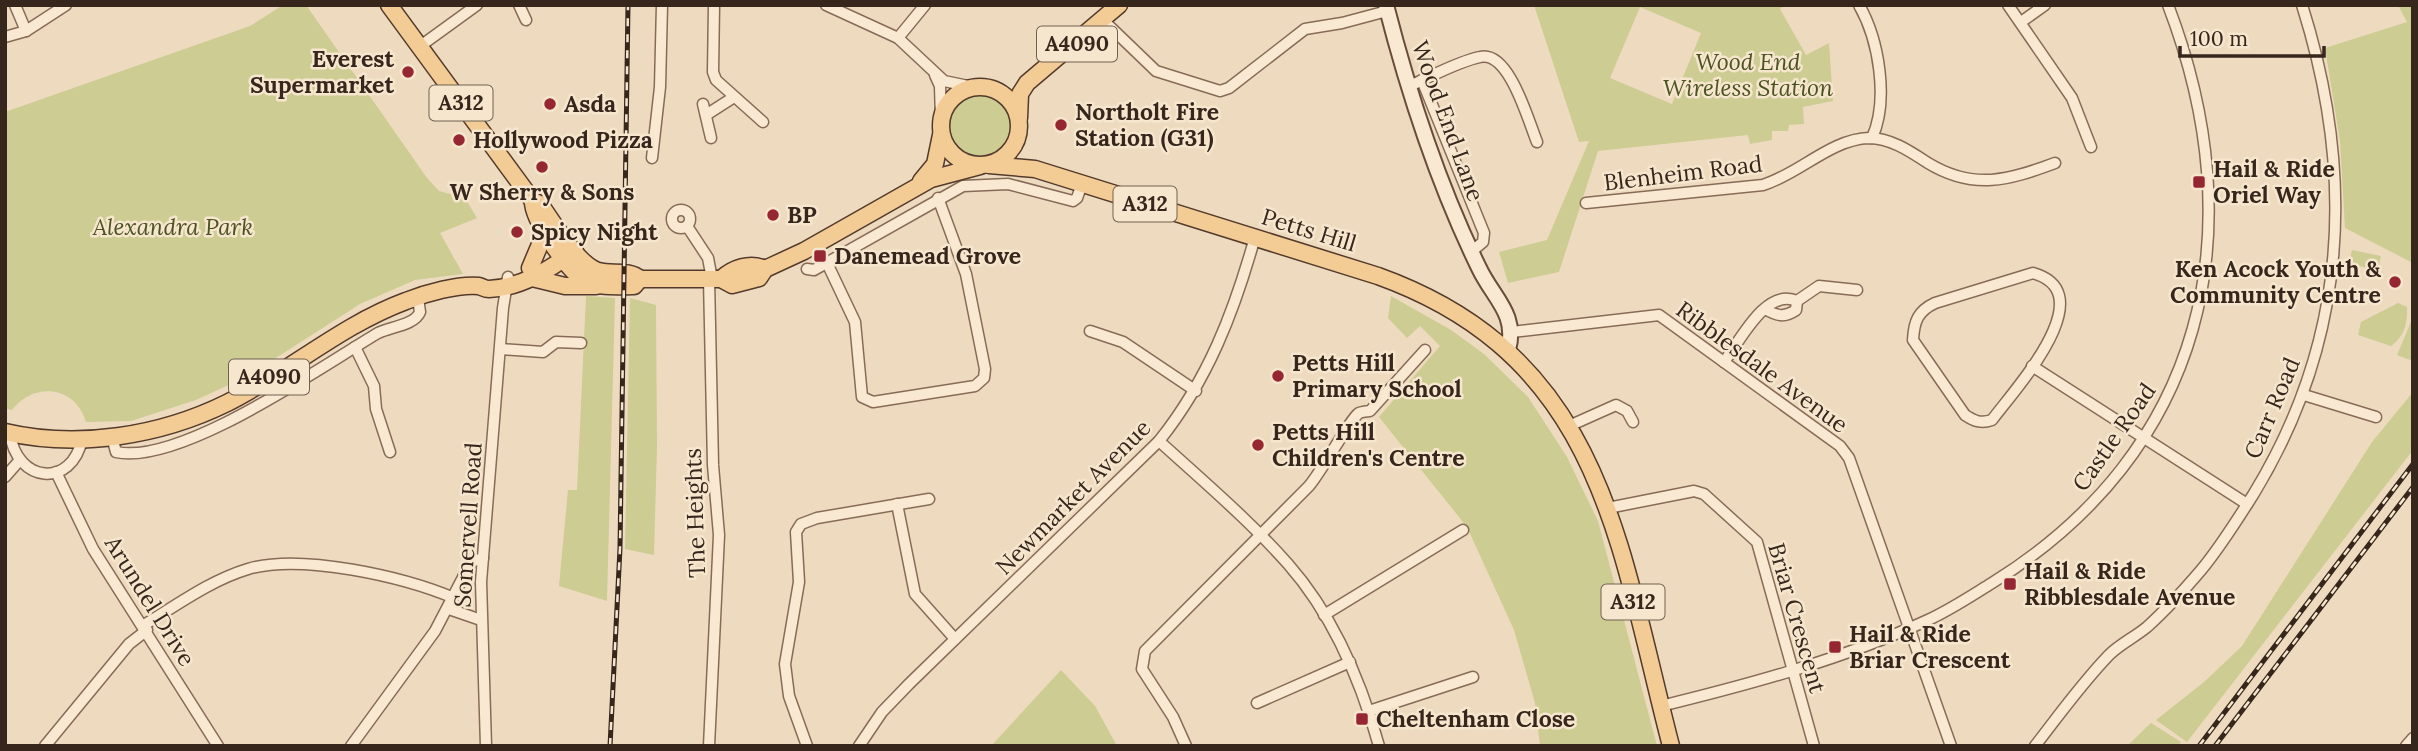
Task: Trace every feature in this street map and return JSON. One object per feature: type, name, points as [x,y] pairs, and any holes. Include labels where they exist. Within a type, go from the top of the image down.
[{"type":"main road","name":"A312","points":[[389,5],[533,201],[540,204],[567,252],[581,279],[602,285],[634,286],[640,279],[635,274],[594,270],[567,252],[541,225],[532,210],[533,201]]},
{"type":"main road","name":"A4090","points":[[1019,127],[1020,94],[1033,79],[1119,5]]},
{"type":"main road","name":"A4090","points":[[977,87],[1014,86],[1033,79]]},
{"type":"main road","points":[[1019,127],[1012,150],[984,165],[964,163],[951,154],[941,126],[952,98],[977,87],[1003,94],[1014,106],[1019,127],[1022,157],[1035,169]]},
{"type":"main road","name":"Petts Hill","points":[[908,191],[935,164],[941,126]]},
{"type":"main road","name":"Petts Hill","points":[[640,279],[714,279],[732,285],[759,278],[765,269],[804,251],[908,191],[946,173],[984,165],[1035,169],[1415,290],[1464,317],[1508,350]]},
{"type":"main road","points":[[541,225],[541,242],[531,273],[574,287],[602,285]]},
{"type":"main road","name":"A4090","points":[[8,432],[82,439],[111,437],[170,425],[227,403],[349,327],[418,298],[497,284],[531,273],[567,252]]},
{"type":"main road","name":"A312","points":[[1508,350],[1538,382],[1586,454],[1608,508],[1671,746]]},
{"type":"street","points":[[15,5],[26,31]]},
{"type":"street","points":[[5,37],[26,31],[66,5]]},
{"type":"street","points":[[419,47],[477,5]]},
{"type":"street","points":[[519,5],[526,20]]},
{"type":"street","points":[[652,158],[660,88],[662,5]]},
{"type":"street","points":[[714,5],[713,72],[734,97],[762,122]]},
{"type":"street","points":[[826,5],[898,38],[932,71],[950,84],[977,87]]},
{"type":"street","points":[[898,38],[925,5]]},
{"type":"street","points":[[1859,5],[1872,37],[1880,81],[1877,127],[1872,138],[1902,147],[1940,170],[1975,180],[2004,181],[2055,163]]},
{"type":"street","points":[[2008,5],[2072,98],[2091,147]]},
{"type":"street","points":[[2021,22],[2045,5]]},
{"type":"street","name":"Castle Road","points":[[1661,706],[1794,671],[1928,620],[1976,593],[2048,546],[2096,499],[2143,437],[2176,380],[2189,349],[2204,284],[2210,220],[2206,149],[2198,104],[2168,5]]},
{"type":"street","name":"Carr Road","points":[[2035,746],[2111,653],[2146,628],[2190,582],[2247,504],[2278,450],[2304,395],[2322,333],[2331,283],[2335,188],[2324,92],[2302,5]]},
{"type":"street","points":[[1103,20],[1156,71],[1220,91],[1229,88],[1305,29],[1342,23],[1386,8]]},
{"type":"street","name":"Wood End Lane","points":[[1386,8],[1415,83],[1419,123],[1471,252],[1508,317],[1512,332]]},
{"type":"street","points":[[1415,83],[1480,57],[1493,58],[1506,67],[1537,142]]},
{"type":"street","points":[[932,71],[940,86],[941,126]]},
{"type":"street","points":[[706,115],[734,97]]},
{"type":"street","points":[[703,104],[711,138]]},
{"type":"street","name":"Blenheim Road","points":[[1586,203],[1763,185],[1787,177],[1838,146],[1872,138]]},
{"type":"street","points":[[807,269],[812,271],[963,186],[990,182],[1023,186],[1074,201],[1082,184]]},
{"type":"street","points":[[827,262],[855,322],[859,387],[867,401],[975,386],[984,378],[985,369],[966,274],[938,198]]},
{"type":"street","name":"The Heights","points":[[687,226],[708,258],[714,279],[713,453],[719,536],[709,746]]},
{"type":"street","name":"Newmarket Avenue","points":[[859,746],[882,712],[1159,441],[1196,391],[1221,342],[1255,237]]},
{"type":"street","points":[[2023,274],[2042,276],[2057,288],[2063,306],[2060,317],[2032,366],[1992,420],[1972,420],[1965,415],[1913,340],[1916,319],[1923,309],[1935,303],[2023,274]]},
{"type":"street","name":"Somervell Road","points":[[486,746],[481,620],[483,558],[503,308],[497,284]]},
{"type":"street","points":[[1797,301],[1819,286],[1857,290]]},
{"type":"street","points":[[111,437],[113,448],[124,454],[161,448],[233,420],[355,347],[418,317],[418,298]]},
{"type":"street","points":[[1724,362],[1772,301],[1791,298],[1797,301]]},
{"type":"street","points":[[1765,309],[1778,316],[1789,315],[1797,310],[1797,301]]},
{"type":"street","name":"Ribblesdale Avenue","points":[[1512,332],[1659,316],[1829,437],[1849,458],[1951,746]]},
{"type":"street","points":[[1090,331],[1123,342],[1196,391]]},
{"type":"street","points":[[1508,350],[1512,332]]},
{"type":"street","points":[[500,349],[543,352],[556,342],[581,343]]},
{"type":"street","points":[[355,347],[374,386],[376,409],[390,452]]},
{"type":"street","points":[[1186,746],[1173,717],[1142,669],[1144,651],[1325,468],[1352,421],[1360,412],[1370,411],[1425,350]]},
{"type":"street","points":[[2032,366],[2247,504]]},
{"type":"street","points":[[2304,395],[2376,417]]},
{"type":"street","points":[[1569,426],[1616,405],[1627,411],[1633,422]]},
{"type":"street","points":[[8,432],[19,461],[36,471],[56,472],[77,457],[82,439]]},
{"type":"street","points":[[1159,441],[1289,565],[1324,615],[1350,662],[1379,746]]},
{"type":"street","points":[[5,477],[19,461]]},
{"type":"street","name":"Arundel Drive","points":[[56,472],[93,549],[146,628],[218,746]]},
{"type":"street","name":"Briar Crescent","points":[[1608,508],[1694,491],[1704,494],[1751,534],[1757,542],[1814,746]]},
{"type":"street","points":[[807,746],[785,679],[786,652],[799,582],[796,532],[807,520],[929,499]]},
{"type":"street","points":[[897,504],[915,594],[955,639]]},
{"type":"street","points":[[1324,615],[1463,530]]},
{"type":"street","points":[[351,746],[383,706],[449,609],[471,562],[483,558]]},
{"type":"street","points":[[45,746],[129,644],[146,628],[226,578],[269,565],[307,565],[412,583],[454,598]]},
{"type":"street","points":[[449,609],[481,620]]},
{"type":"street","points":[[1257,703],[1350,662]]},
{"type":"street","points":[[1369,711],[1473,677]]},
{"type":"street","points":[[2406,746],[2413,738]]},
{"type":"green space","name":"Alexandra Park","points":[[283,5],[306,5],[427,178],[439,191],[465,198],[477,218],[440,233],[463,274],[415,280],[360,304],[246,377],[196,400],[131,421],[86,422],[73,401],[54,392],[31,395],[12,410],[5,408],[5,112],[250,26]]},
{"type":"green space","name":"Wood End Wireless Station","points":[[1534,5],[1784,5],[1780,9],[1806,55],[1829,43],[1833,101],[1803,107],[1804,124],[1789,125],[1788,131],[1772,131],[1772,140],[1750,144],[1748,135],[1598,151],[1559,272],[1508,283],[1499,252],[1547,240],[1589,141],[1579,142]],"holes":[[[1640,7],[1701,33],[1672,104],[1610,78]]]},
{"type":"green space","points":[[2398,5],[2413,5],[2413,263],[2345,228],[2340,141],[2325,48],[2407,22]]},
{"type":"green space","points":[[974,94],[986,94],[1003,103],[1010,114],[1010,138],[1003,149],[986,158],[974,158],[962,153],[953,144],[948,132],[948,120],[953,108],[962,99]]},
{"type":"green space","points":[[2352,250],[2381,256],[2378,270],[2349,264]]},
{"type":"green space","points":[[586,296],[615,298],[607,601],[559,586],[568,490],[577,490]]},
{"type":"green space","points":[[1391,296],[1451,330],[1484,354],[1528,397],[1567,457],[1598,521],[1657,746],[1540,746],[1535,703],[1514,630],[1467,527],[1379,417],[1440,346],[1420,326],[1407,338],[1388,318]]},
{"type":"green space","points":[[630,298],[656,305],[657,445],[654,555],[625,549]]},
{"type":"green space","points":[[2398,303],[2407,307],[2407,319],[2402,334],[2391,346],[2358,335],[2361,322]]},
{"type":"green space","points":[[2413,317],[2413,361],[2397,355]]},
{"type":"green space","points":[[2413,392],[2413,450],[2187,742],[2156,720],[2204,682],[2242,646],[2372,442]]},
{"type":"green space","points":[[1061,670],[1095,706],[1117,746],[991,746]]},
{"type":"green space","points":[[2151,723],[2181,742],[2178,746],[2127,746]]},
{"type":"railway","points":[[610,746],[620,548],[628,5]]},
{"type":"railway","points":[[2199,746],[2413,464]]},
{"type":"railway","points":[[2215,746],[2413,487]]},
{"type":"place","name":"Everest Supermarket","points":[[408,72]]},
{"type":"place","name":"Asda","points":[[550,104]]},
{"type":"place","name":"Northolt Fire Station (G31)","points":[[1061,125]]},
{"type":"place","name":"Hollywood Pizza","points":[[459,140]]},
{"type":"place","name":"W Sherry & Sons","points":[[542,167]]},
{"type":"place","name":"Hail & Ride Oriel Way","points":[[2199,182]]},
{"type":"place","name":"BP","points":[[773,215]]},
{"type":"place","name":"Spicy Night","points":[[517,232]]},
{"type":"place","name":"Danemead Grove","points":[[820,256]]},
{"type":"place","name":"Ken Acock Youth & Community Centre","points":[[2395,282]]},
{"type":"place","name":"Petts Hill Primary School","points":[[1278,376]]},
{"type":"place","name":"Petts Hill Children's Centre","points":[[1258,445]]},
{"type":"place","name":"Hail & Ride Ribblesdale Avenue","points":[[2010,584]]},
{"type":"place","name":"Hail & Ride Briar Crescent","points":[[1835,647]]},
{"type":"place","name":"Cheltenham Close","points":[[1362,719]]}]
